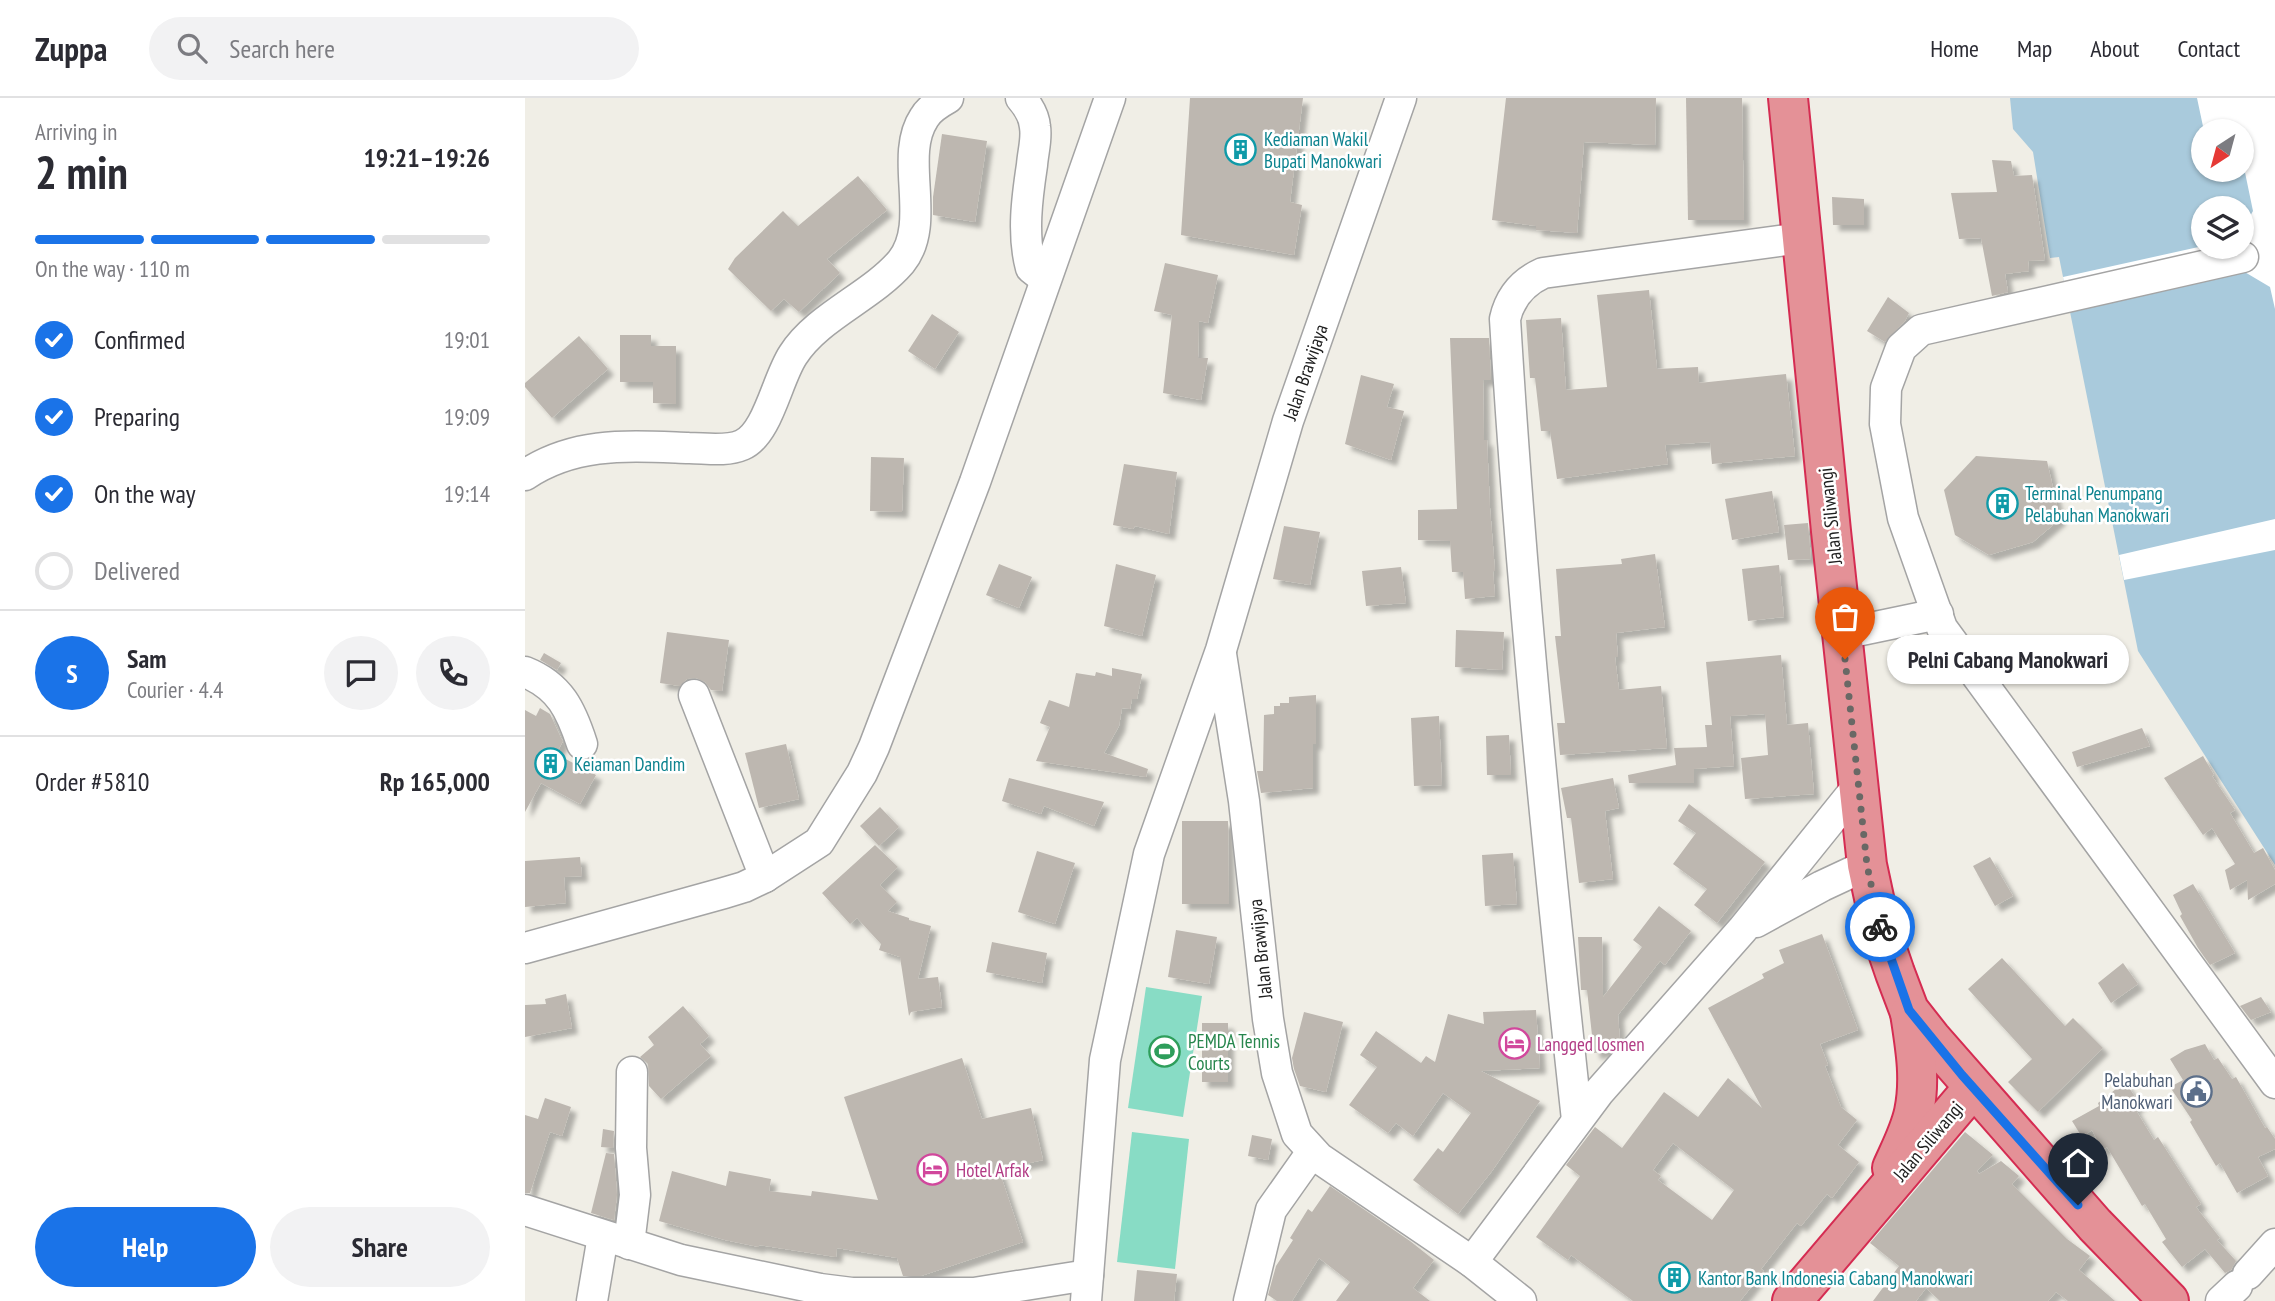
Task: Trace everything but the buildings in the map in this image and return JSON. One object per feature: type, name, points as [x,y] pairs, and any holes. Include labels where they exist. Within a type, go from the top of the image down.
[{"type":"highway","name":"Jalan Siliwangi","points":[[1788,98],[1867,865],[1882,935],[1909,1010],[1973,1087],[1792,1301]]},
{"type":"highway","points":[[1876,1202],[1909,1131],[1914,1112],[1918,1083],[1917,1061],[1909,1010]]},
{"type":"highway","points":[[1973,1087],[2095,1225],[2169,1301]]},
{"type":"street","points":[[525,475],[552,459],[577,451],[635,447],[728,449],[748,442],[761,426],[785,368],[797,348],[893,270],[908,252],[914,231],[916,139],[924,117],[937,104],[948,98]]},
{"type":"street","points":[[1020,98],[1027,105],[1036,130],[1027,201],[1028,251],[1031,268],[1045,279]]},
{"type":"street","points":[[525,948],[724,893],[765,877],[819,842],[869,759],[975,482],[1110,98]]},
{"type":"street","name":"Jalan Brawijaya","points":[[1087,1288],[1109,1036],[1149,854],[1221,650],[1288,421],[1401,98]]},
{"type":"street","points":[[1577,1120],[1546,839],[1513,448],[1505,319],[1507,310],[1518,290],[1543,273],[1801,238]]},
{"type":"street","points":[[2234,259],[1921,330],[1901,348],[1886,388],[1885,424],[1903,518],[1942,628],[2275,1083]]},
{"type":"street","points":[[1842,634],[1938,614]]},
{"type":"street","name":"Jalan Brawijaya","points":[[1221,650],[1244,801],[1268,1019],[1277,1073],[1297,1134],[1312,1152],[1472,1262],[1521,1301]]},
{"type":"street","points":[[525,672],[545,681],[554,689],[572,715],[582,744]]},
{"type":"street","points":[[694,695],[765,877]]},
{"type":"street","points":[[1193,729],[1233,734]]},
{"type":"street","points":[[1472,1262],[1577,1120],[1743,929],[1859,785]]},
{"type":"street","points":[[1743,929],[1867,865]]},
{"type":"street","points":[[592,1301],[635,1195],[631,1148],[632,1072]]},
{"type":"street","points":[[1249,1301],[1271,1210],[1312,1152]]},
{"type":"street","points":[[525,1210],[702,1265],[821,1289],[852,1293],[974,1293],[1087,1288]]},
{"type":"street","points":[[2236,1287],[2275,1244]]},
{"type":"green space","name":"PEMDA Tennis Courts","points":[[1146,987],[1202,996],[1183,1117],[1128,1108]]},
{"type":"green space","points":[[1132,1132],[1189,1139],[1175,1269],[1117,1262]]},
{"type":"water","points":[[2010,98],[2275,98],[2275,865],[2138,651],[2059,257],[2050,258],[2033,152],[2013,129]]},
{"type":"pier","points":[[2197,98],[2275,98],[2275,309],[2270,287],[2243,271],[2069,307],[2063,277],[2191,249],[2191,259],[2254,259],[2254,196],[2250,196],[2247,182],[2254,182],[2254,119],[2201,119]]},
{"type":"pier","points":[[2275,519],[2275,550],[2124,580],[2119,555]]},
{"type":"way so far","points":[[1845,659],[1867,865],[1880,927]]},
{"type":"place","name":"Kediaman Wakil Bupati Manokwari","points":[[1241,150]]},
{"type":"place","name":"Terminal Penumpang Pelabuhan Manokwari","points":[[2002,504]]},
{"type":"place","name":"Pelni Cabang Manokwari","points":[[1845,659]]},
{"type":"place","name":"Keiaman Dandim","points":[[551,764]]},
{"type":"place","name":"Langged losmen","points":[[1514,1044]]},
{"type":"place","name":"PEMDA Tennis Courts","points":[[1165,1052]]},
{"type":"place","name":"Pelabuhan Manokwari","points":[[2196,1091]]},
{"type":"place","name":"Hotel Arfak","points":[[933,1170]]},
{"type":"place","name":"Kantor Bank Indonesia Cabang Manokwari","points":[[1675,1278]]},
{"type":"route","points":[[1880,927],[1909,1010],[1962,1075],[2078,1205]]}]
